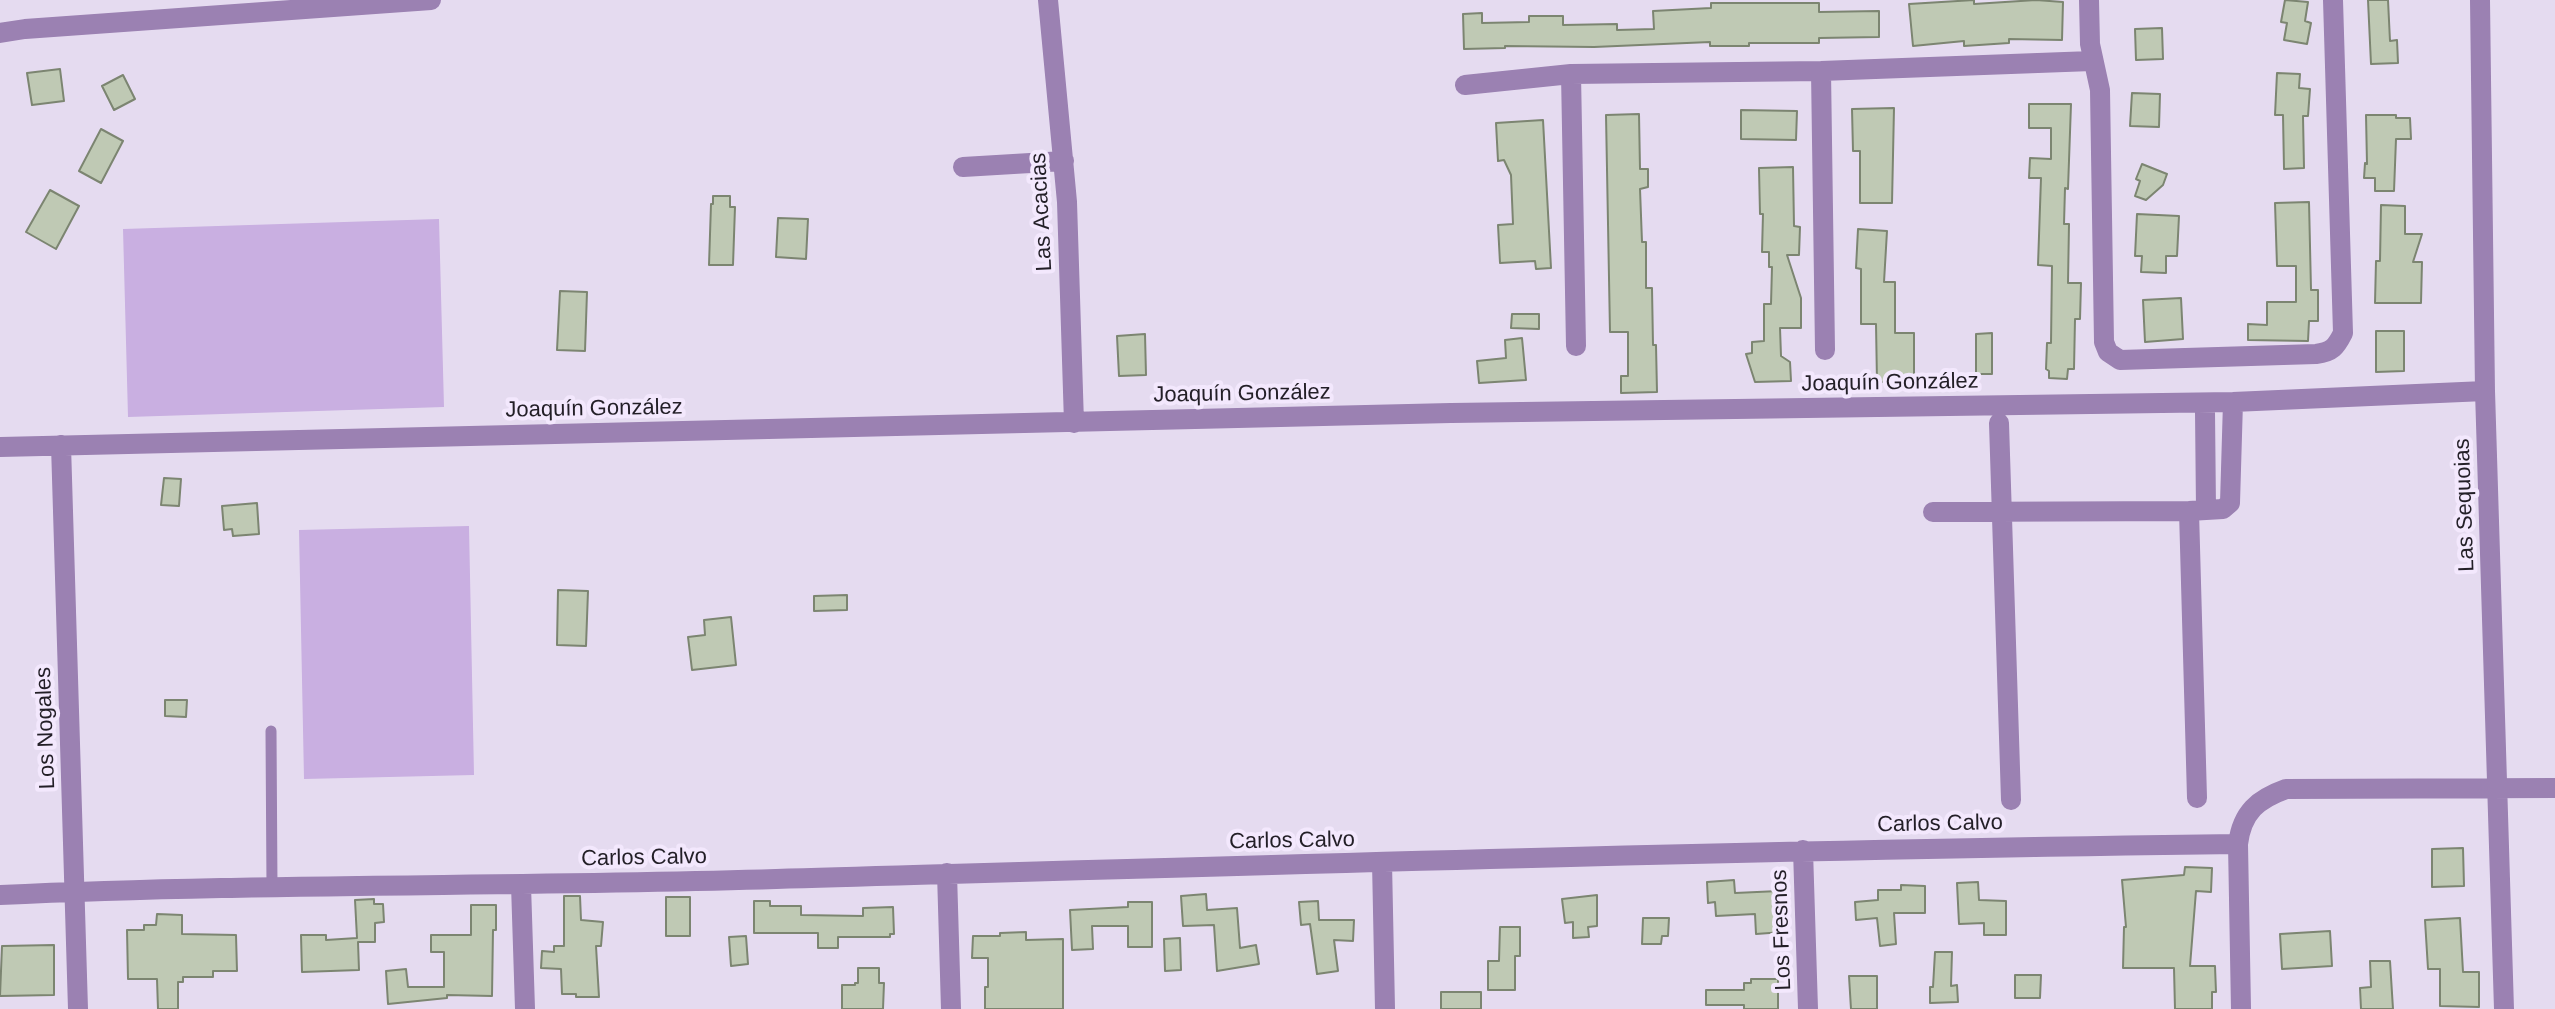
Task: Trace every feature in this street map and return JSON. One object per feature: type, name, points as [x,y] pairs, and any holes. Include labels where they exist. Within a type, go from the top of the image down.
[{"type":"street","points":[[0,33],[431,0]]},
{"type":"street","name":"Las Acacias","points":[[1048,0],[1067,202],[1074,423]]},
{"type":"street","points":[[2089,0],[2092,61],[2100,90],[2104,342],[2108,352],[2120,360],[2330,352],[2337,345],[2343,333],[2333,0]]},
{"type":"street","name":"Las Sequoias","points":[[2480,0],[2485,391],[2504,1009]]},
{"type":"street","points":[[1465,85],[1571,74],[1821,71],[2092,61]]},
{"type":"street","points":[[1821,71],[1825,350]]},
{"type":"street","points":[[1571,74],[1576,346]]},
{"type":"street","points":[[963,167],[1064,161]]},
{"type":"street","name":"Joaquín González","points":[[0,447],[1451,413],[2233,402],[2485,391]]},
{"type":"street","points":[[1933,512],[2223,509],[2230,503],[2233,402]]},
{"type":"street","points":[[2197,798],[2198,510],[2205,411]]},
{"type":"street","points":[[1999,423],[2011,800]]},
{"type":"street","name":"Los Nogales","points":[[61,445],[78,1009]]},
{"type":"street","points":[[2241,1009],[2238,844],[2240,829],[2248,814],[2264,797],[2286,789],[2555,788]]},
{"type":"street","name":"Carlos Calvo","points":[[0,895],[417,884],[521,885],[1803,850],[2238,844]]},
{"type":"street","name":"Los Fresnos","points":[[1803,850],[1808,1009]]},
{"type":"street","points":[[1382,862],[1385,1009]]},
{"type":"street","points":[[947,873],[951,1009]]},
{"type":"street","points":[[521,885],[525,1009]]},
{"type":"lane","points":[[271,731],[272,888]]},
{"type":"shaded area","points":[[439,219],[444,407],[128,417],[123,229]]},
{"type":"shaded area","points":[[469,526],[474,775],[304,779],[299,530]]},
{"type":"building","points":[[1974,0],[1974,4],[2036,0],[2063,2],[2062,40],[2009,39],[2009,43],[1964,46],[1964,41],[1913,46],[1909,4]]},
{"type":"building","points":[[2285,0],[2308,2],[2305,21],[2311,23],[2307,44],[2284,40],[2287,23],[2281,22]]},
{"type":"building","points":[[2368,0],[2388,0],[2390,41],[2397,40],[2398,63],[2371,64]]},
{"type":"building","points":[[1711,3],[1819,3],[1819,12],[1879,11],[1879,37],[1819,38],[1819,43],[1749,43],[1749,46],[1710,46],[1710,42],[1464,49],[1463,14],[1482,13],[1482,23],[1529,22],[1529,16],[1563,16],[1563,25],[1617,24],[1617,30],[1654,29],[1653,11],[1711,8]]},
{"type":"building","points":[[2162,28],[2163,59],[2136,60],[2135,29]]},
{"type":"building","points":[[60,69],[64,101],[32,105],[27,73]]},
{"type":"building","points":[[2277,73],[2300,74],[2299,88],[2310,89],[2308,116],[2303,116],[2304,168],[2284,169],[2283,115],[2275,115]]},
{"type":"building","points":[[123,75],[135,99],[114,110],[102,86]]},
{"type":"building","points":[[2132,93],[2160,94],[2159,127],[2130,126]]},
{"type":"building","points":[[2029,104],[2071,104],[2064,224],[2069,224],[2068,283],[2081,283],[2080,319],[2075,319],[2074,369],[2068,369],[2067,379],[2049,378],[2046,369],[2047,343],[2051,343],[2052,266],[2038,265],[2041,178],[2029,178],[2030,158],[2051,159],[2051,128],[2029,128]]},
{"type":"building","points":[[1894,108],[1892,203],[1860,203],[1860,151],[1853,151],[1852,109]]},
{"type":"building","points":[[1741,110],[1797,111],[1796,140],[1741,139]]},
{"type":"building","points":[[1639,114],[1640,169],[1648,169],[1648,187],[1640,189],[1642,242],[1646,242],[1646,288],[1652,288],[1657,392],[1621,393],[1621,376],[1628,376],[1628,332],[1610,332],[1606,115]]},
{"type":"building","points":[[2366,115],[2410,118],[2411,139],[2396,139],[2394,191],[2375,191],[2375,178],[2364,178],[2367,164]]},
{"type":"building","points":[[1543,120],[1551,268],[1536,269],[1535,261],[1500,263],[1498,225],[1513,224],[1511,175],[1504,160],[1498,161],[1496,123]]},
{"type":"building","points":[[101,129],[123,141],[101,183],[79,171]]},
{"type":"building","points":[[2142,164],[2167,174],[2163,185],[2146,200],[2135,196],[2140,181],[2136,179]]},
{"type":"building","points":[[1793,167],[1794,226],[1800,227],[1799,255],[1787,255],[1801,298],[1801,328],[1780,328],[1781,356],[1790,362],[1791,381],[1755,382],[1746,354],[1752,353],[1752,342],[1764,341],[1764,304],[1771,304],[1772,267],[1769,267],[1769,252],[1762,252],[1759,168]]},
{"type":"building","points":[[50,190],[79,206],[56,249],[26,232]]},
{"type":"building","points":[[713,196],[730,196],[730,207],[735,207],[733,265],[709,265]]},
{"type":"building","points":[[2309,202],[2311,290],[2318,290],[2318,321],[2309,321],[2308,341],[2248,340],[2248,324],[2267,325],[2267,302],[2296,302],[2296,266],[2277,266],[2275,203]]},
{"type":"building","points":[[2381,205],[2405,206],[2405,234],[2422,234],[2413,262],[2422,262],[2421,303],[2375,303],[2376,261],[2380,261]]},
{"type":"building","points":[[2137,214],[2179,216],[2177,256],[2166,256],[2166,273],[2141,272],[2142,256],[2135,256]]},
{"type":"building","points":[[778,218],[808,219],[806,259],[776,257]]},
{"type":"building","points":[[1858,229],[1887,231],[1884,282],[1895,282],[1895,333],[1914,333],[1914,381],[1877,382],[1876,324],[1861,324],[1861,269],[1856,268]]},
{"type":"building","points":[[560,291],[587,292],[585,351],[557,350]]},
{"type":"building","points":[[2181,298],[2183,339],[2145,342],[2143,300]]},
{"type":"building","points":[[1512,314],[1539,314],[1539,329],[1511,328]]},
{"type":"building","points":[[2376,331],[2404,331],[2404,371],[2376,372]]},
{"type":"building","points":[[1992,333],[1992,374],[1976,374],[1976,334]]},
{"type":"building","points":[[1145,334],[1146,375],[1119,376],[1117,336]]},
{"type":"building","points":[[1522,338],[1526,380],[1479,383],[1477,361],[1506,358],[1505,340]]},
{"type":"building","points":[[164,478],[181,479],[179,506],[161,505]]},
{"type":"building","points":[[257,503],[259,534],[233,536],[232,529],[224,530],[222,506]]},
{"type":"building","points":[[558,590],[588,591],[586,646],[557,645]]},
{"type":"building","points":[[847,595],[847,610],[814,611],[814,596]]},
{"type":"building","points":[[731,617],[736,665],[692,670],[688,637],[705,635],[704,620]]},
{"type":"building","points":[[165,700],[187,700],[186,717],[165,716]]},
{"type":"building","points":[[2463,848],[2464,886],[2432,887],[2432,849]]},
{"type":"building","points":[[2185,867],[2212,868],[2211,892],[2196,891],[2190,966],[2215,966],[2216,992],[2212,992],[2212,1009],[2175,1009],[2174,968],[2123,968],[2126,927],[2122,880],[2184,875]]},
{"type":"building","points":[[1734,880],[1735,893],[1779,891],[1783,932],[1756,934],[1755,914],[1716,916],[1715,902],[1708,903],[1707,882]]},
{"type":"building","points":[[1978,882],[1979,900],[2006,901],[2006,935],[1984,935],[1984,923],[1959,924],[1957,883]]},
{"type":"building","points":[[1901,885],[1925,886],[1925,913],[1894,913],[1896,944],[1880,946],[1877,918],[1856,920],[1855,902],[1878,900],[1878,890],[1901,890]]},
{"type":"building","points":[[1206,894],[1207,910],[1237,908],[1240,948],[1256,945],[1259,964],[1217,971],[1214,925],[1183,926],[1181,896]]},
{"type":"building","points":[[1597,895],[1597,926],[1588,927],[1589,937],[1573,938],[1573,922],[1565,923],[1562,899]]},
{"type":"building","points":[[564,896],[580,896],[581,920],[603,922],[601,946],[596,946],[599,997],[562,994],[561,969],[541,968],[542,951],[554,952],[554,946],[564,946]]},
{"type":"building","points":[[666,897],[690,897],[690,936],[666,936]]},
{"type":"building","points":[[374,899],[374,904],[383,904],[384,922],[375,923],[375,942],[358,942],[359,970],[302,972],[301,935],[326,935],[326,940],[357,938],[355,900]]},
{"type":"building","points":[[754,901],[770,901],[770,906],[801,906],[801,915],[863,916],[863,908],[893,907],[894,934],[890,937],[838,937],[838,948],[818,948],[818,933],[754,933]]},
{"type":"building","points":[[1318,901],[1319,920],[1354,920],[1353,941],[1334,940],[1338,971],[1317,974],[1310,924],[1301,925],[1299,902]]},
{"type":"building","points":[[1128,902],[1152,902],[1152,947],[1128,947],[1128,926],[1092,926],[1093,949],[1072,950],[1070,910],[1128,907]]},
{"type":"building","points":[[471,905],[496,905],[492,996],[447,995],[447,998],[388,1004],[386,971],[406,969],[408,987],[444,987],[444,952],[431,952],[431,935],[471,935]]},
{"type":"building","points":[[157,914],[182,915],[182,934],[236,935],[237,971],[213,971],[213,977],[183,977],[183,982],[178,982],[178,1009],[158,1009],[157,979],[128,979],[127,930],[144,930],[144,925],[156,925]]},
{"type":"building","points":[[1643,918],[1669,918],[1668,936],[1662,936],[1661,944],[1642,944]]},
{"type":"building","points":[[2460,918],[2463,972],[2479,972],[2479,1007],[2440,1006],[2440,969],[2428,969],[2425,920]]},
{"type":"building","points":[[1500,927],[1520,927],[1520,956],[1515,956],[1515,990],[1488,990],[1488,961],[1499,961]]},
{"type":"building","points":[[2330,931],[2332,966],[2282,969],[2280,934]]},
{"type":"building","points":[[1026,932],[1026,940],[1063,939],[1063,1009],[985,1009],[988,958],[972,958],[973,936]]},
{"type":"building","points":[[746,936],[748,964],[731,966],[729,937]]},
{"type":"building","points":[[1180,938],[1181,970],[1165,971],[1164,939]]},
{"type":"building","points":[[54,945],[54,995],[0,996],[2,946]]},
{"type":"building","points":[[1935,952],[1952,952],[1951,986],[1957,985],[1958,1002],[1930,1003]]},
{"type":"building","points":[[2370,961],[2390,961],[2393,1009],[2361,1009],[2360,988],[2371,987]]},
{"type":"building","points":[[858,968],[879,968],[879,983],[884,983],[883,1009],[842,1009],[842,985],[858,983]]},
{"type":"building","points":[[2015,975],[2041,975],[2040,998],[2015,998]]},
{"type":"building","points":[[1849,976],[1877,976],[1877,1009],[1851,1009]]},
{"type":"building","points":[[1751,979],[1778,979],[1778,1009],[1706,1005],[1706,990],[1744,990],[1744,983],[1751,983]]},
{"type":"building","points":[[1441,992],[1481,992],[1481,1009],[1441,1009]]}]
